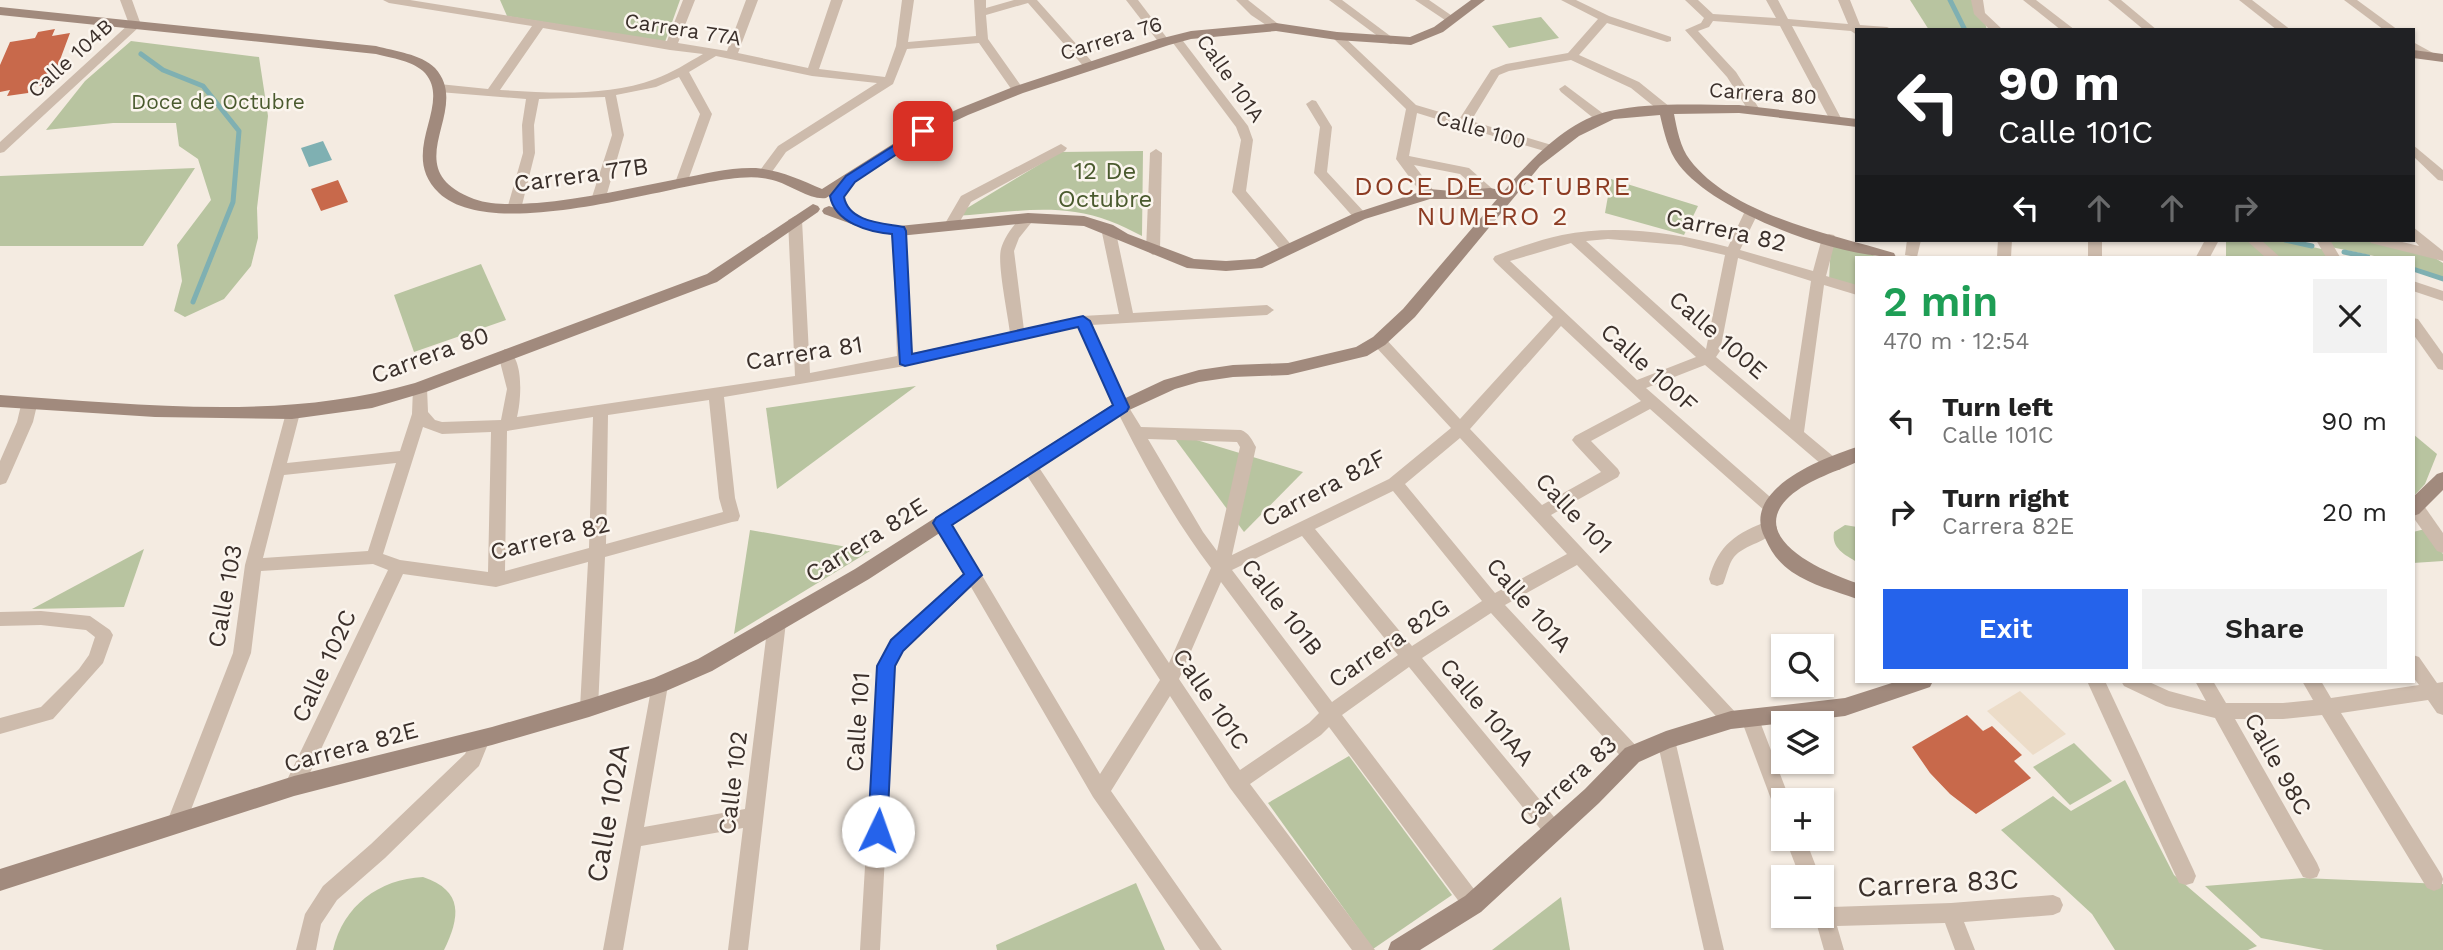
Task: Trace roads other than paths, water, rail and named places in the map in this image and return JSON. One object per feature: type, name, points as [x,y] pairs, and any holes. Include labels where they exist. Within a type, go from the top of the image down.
[{"type":"street","points":[[126,0],[135,25]]},
{"type":"street","name":"Carrera 77A","points":[[390,0],[714,52],[812,72],[889,81]]},
{"type":"street","points":[[670,47],[689,0]]},
{"type":"street","points":[[731,55],[752,0]]},
{"type":"street","points":[[812,72],[837,0]]},
{"type":"street","points":[[764,173],[782,149],[889,81],[902,46],[908,0]]},
{"type":"street","points":[[980,0],[982,39],[1018,90]]},
{"type":"street","points":[[979,14],[1028,0],[1089,65]]},
{"type":"street","name":"Calle 101A","points":[[1132,0],[1242,126],[1247,139],[1240,192],[1288,250]]},
{"type":"street","points":[[1242,0],[1276,27]]},
{"type":"street","points":[[1335,0],[1391,41]]},
{"type":"street","points":[[1421,0],[1452,20]]},
{"type":"street","name":"Carrera 76","points":[[819,205],[850,179],[923,131],[1018,90],[1089,65],[1191,35],[1276,27],[1391,41],[1423,38],[1479,0]]},
{"type":"street","points":[[1567,0],[1605,18],[1667,39]]},
{"type":"street","points":[[1691,0],[1710,17],[1855,29],[1844,0]]},
{"type":"street","points":[[1772,0],[1836,120]]},
{"type":"street","points":[[1977,0],[1980,14],[1995,28]]},
{"type":"street","points":[[2028,0],[2066,28]]},
{"type":"street","points":[[2114,0],[2149,28]]},
{"type":"street","points":[[2245,0],[2281,28]]},
{"type":"street","points":[[2350,0],[2389,28]]},
{"type":"street","points":[[0,11],[376,50],[414,60],[431,72],[439,88],[533,96],[610,93],[654,84],[714,52]]},
{"type":"street","points":[[1710,17],[1705,25],[1691,30],[1732,75],[1755,110]]},
{"type":"street","points":[[1572,56],[1605,18]]},
{"type":"street","name":"Calle 104B","points":[[0,149],[135,25]]},
{"type":"street","points":[[492,92],[539,25]]},
{"type":"street","name":"Calle 100","points":[[1338,36],[1412,108],[1550,149]]},
{"type":"street","points":[[902,46],[982,39]]},
{"type":"street","points":[[2415,46],[2429,55]]},
{"type":"street","points":[[2415,54],[2443,58]]},
{"type":"street","points":[[1462,125],[1500,70],[1572,56],[1635,85],[1666,110],[1673,140],[1684,164],[1712,189],[1752,211],[1886,256]]},
{"type":"street","points":[[681,71],[706,114],[681,183]]},
{"type":"street","name":"Carrera 77B","points":[[439,88],[427,158],[432,177],[438,184],[468,203],[493,210],[514,209],[721,175],[764,173],[792,182],[819,205]]},
{"type":"street","points":[[1564,89],[1601,118]]},
{"type":"street","points":[[599,197],[618,135],[610,93]]},
{"type":"street","points":[[514,209],[528,153],[527,125],[533,96]]},
{"type":"street","points":[[1312,104],[1326,127],[1320,173],[1360,216]]},
{"type":"street","name":"Calle 100","points":[[1402,159],[1412,108]]},
{"type":"street","name":"Carrera 80","points":[[1666,110],[1755,110],[1855,123]]},
{"type":"street","name":"Carrera 82E","points":[[0,880],[295,786],[481,739],[589,708],[659,685],[705,665],[862,574],[1121,407],[1170,384],[1199,376],[1233,371],[1288,369],[1349,356],[1379,341],[1409,313],[1497,194],[1550,149],[1601,118],[1666,110]]},
{"type":"street","points":[[950,227],[967,199],[1061,148]]},
{"type":"street","points":[[1153,250],[1156,153]]},
{"type":"street","points":[[2416,154],[2443,157]]},
{"type":"street","points":[[2416,154],[2443,177]]},
{"type":"street","points":[[1402,159],[1429,194]]},
{"type":"street","points":[[1402,159],[1464,171],[1497,194]]},
{"type":"street","points":[[803,380],[819,205],[876,228],[899,231],[1028,218],[1084,221],[1108,228],[1123,238],[1192,264],[1226,267],[1257,264],[1360,216],[1429,194],[1497,194]]},
{"type":"street","name":"Carrera 80","points":[[0,401],[29,405],[155,411],[292,412],[372,402],[420,388],[712,278],[819,205]]},
{"type":"street","points":[[1635,387],[1707,358],[1713,351],[1732,253],[1752,211]]},
{"type":"street","points":[[1017,337],[1007,251],[1013,237],[1028,218]]},
{"type":"street","points":[[1108,228],[1124,293],[1127,318]]},
{"type":"street","points":[[899,231],[905,360]]},
{"type":"street","points":[[2415,233],[2439,255]]},
{"type":"street","name":"Carrera 82","points":[[1500,259],[1539,245],[1574,238],[1672,239],[1732,253],[1855,289]]},
{"type":"street","name":"Calle 100E","points":[[1574,238],[1707,358],[1834,466]]},
{"type":"street","points":[[1796,432],[1817,278],[1829,238]]},
{"type":"street","points":[[1912,255],[1914,242]]},
{"type":"street","points":[[2255,242],[2272,256]]},
{"type":"street","points":[[2384,242],[2439,255]]},
{"type":"street","name":"Calle 100F","points":[[1500,259],[1651,402],[1771,508]]},
{"type":"street","points":[[2415,287],[2443,296]]},
{"type":"street","name":"Carrera 81","points":[[420,414],[430,424],[442,428],[503,425],[803,380],[1083,321],[1267,310]]},
{"type":"street","name":"Carrera 82F","points":[[1219,569],[1395,483],[1461,428],[1560,318]]},
{"type":"street","name":"Calle 101B","points":[[1083,321],[1121,407],[1197,537],[1473,904]]},
{"type":"street","points":[[2415,326],[2443,365]]},
{"type":"street","name":"Calle 101","points":[[1379,341],[1578,556],[1740,719],[1774,788]]},
{"type":"street","points":[[496,580],[503,425],[513,405],[514,375],[505,354]]},
{"type":"street","points":[[374,557],[420,414],[420,388]]},
{"type":"street","name":"Carrera 82","points":[[253,565],[374,557],[398,567],[496,580],[597,555],[644,539],[732,516],[727,498],[716,392]]},
{"type":"street","points":[[1540,514],[1612,473],[1580,440],[1651,402]]},
{"type":"street","points":[[0,480],[25,422],[29,405]]},
{"type":"street","name":"Calle 102A","points":[[589,708],[601,410]]},
{"type":"street","name":"Calle 103","points":[[177,822],[242,653],[253,565],[292,412]]},
{"type":"street","points":[[1100,791],[1169,681],[1219,569],[1229,540],[1248,447],[1241,436],[1137,433]]},
{"type":"street","points":[[1855,455],[1791,486],[1778,496],[1768,521],[1776,547],[1796,566],[1855,590]]},
{"type":"street","points":[[278,470],[407,456]]},
{"type":"street","name":"Calle 101C","points":[[1030,467],[1237,782],[1365,950]]},
{"type":"street","points":[[2443,479],[2415,509],[2443,546]]},
{"type":"street","name":"Calle 101A","points":[[1395,483],[1493,603],[1632,755]]},
{"type":"street","points":[[942,523],[1100,791],[1212,950]]},
{"type":"street","name":"Calle 101AA","points":[[1304,527],[1553,830]]},
{"type":"street","points":[[1717,579],[1720,561],[1725,553],[1769,528]]},
{"type":"street","name":"Carrera 82G","points":[[1237,782],[1315,729],[1330,713],[1409,657],[1493,603],[1578,556]]},
{"type":"street","name":"Calle 102C","points":[[295,786],[398,567]]},
{"type":"street","name":"Calle 101","points":[[870,950],[886,666],[897,646],[973,575]]},
{"type":"street","points":[[0,619],[41,618],[90,623],[104,635],[97,658],[47,713],[0,726]]},
{"type":"street","name":"Calle 102","points":[[738,950],[777,622]]},
{"type":"street","points":[[2415,664],[2438,691],[2443,707]]},
{"type":"street","name":"Carrera 83","points":[[1399,950],[1473,904],[1592,796],[1632,755],[1666,740],[1740,719],[1845,707],[1917,683]]},
{"type":"street","points":[[2096,683],[2186,876]]},
{"type":"street","points":[[2134,683],[2170,700],[2220,709],[2326,709],[2438,691]]},
{"type":"street","name":"Calle 98C","points":[[2205,683],[2310,870]]},
{"type":"street","points":[[2312,683],[2434,881]]},
{"type":"street","name":"Calle 102A","points":[[613,950],[659,685]]},
{"type":"street","points":[[306,950],[312,921],[330,893],[378,851],[472,760],[481,739]]},
{"type":"street","points":[[1666,740],[1714,950]]},
{"type":"street","points":[[633,838],[753,817]]},
{"type":"street","name":"Carrera 83C","points":[[1834,913],[1951,913],[2053,905]]},
{"type":"street","points":[[1951,913],[1965,950]]},
{"type":"street","points":[[1827,928],[1834,950]]},
{"type":"water","points":[[323,141],[332,160],[309,167],[301,148]]},
{"type":"waterway","points":[[1950,0],[1964,28]]},
{"type":"waterway","points":[[141,54],[163,70],[203,86],[239,131],[233,202],[193,302]]},
{"type":"waterway","points":[[2294,242],[2312,246]]},
{"type":"waterway","points":[[2344,252],[2363,256]]},
{"type":"waterway","points":[[2415,270],[2443,279]]},
{"type":"district","name":"DOCE DE OCTUBRE NUMERO 2","points":[[1493,201]]},
{"type":"park label","name":"Doce de Octubre","points":[[218,101]]},
{"type":"park label","name":"12 De Octubre","points":[[1105,185]]}]
